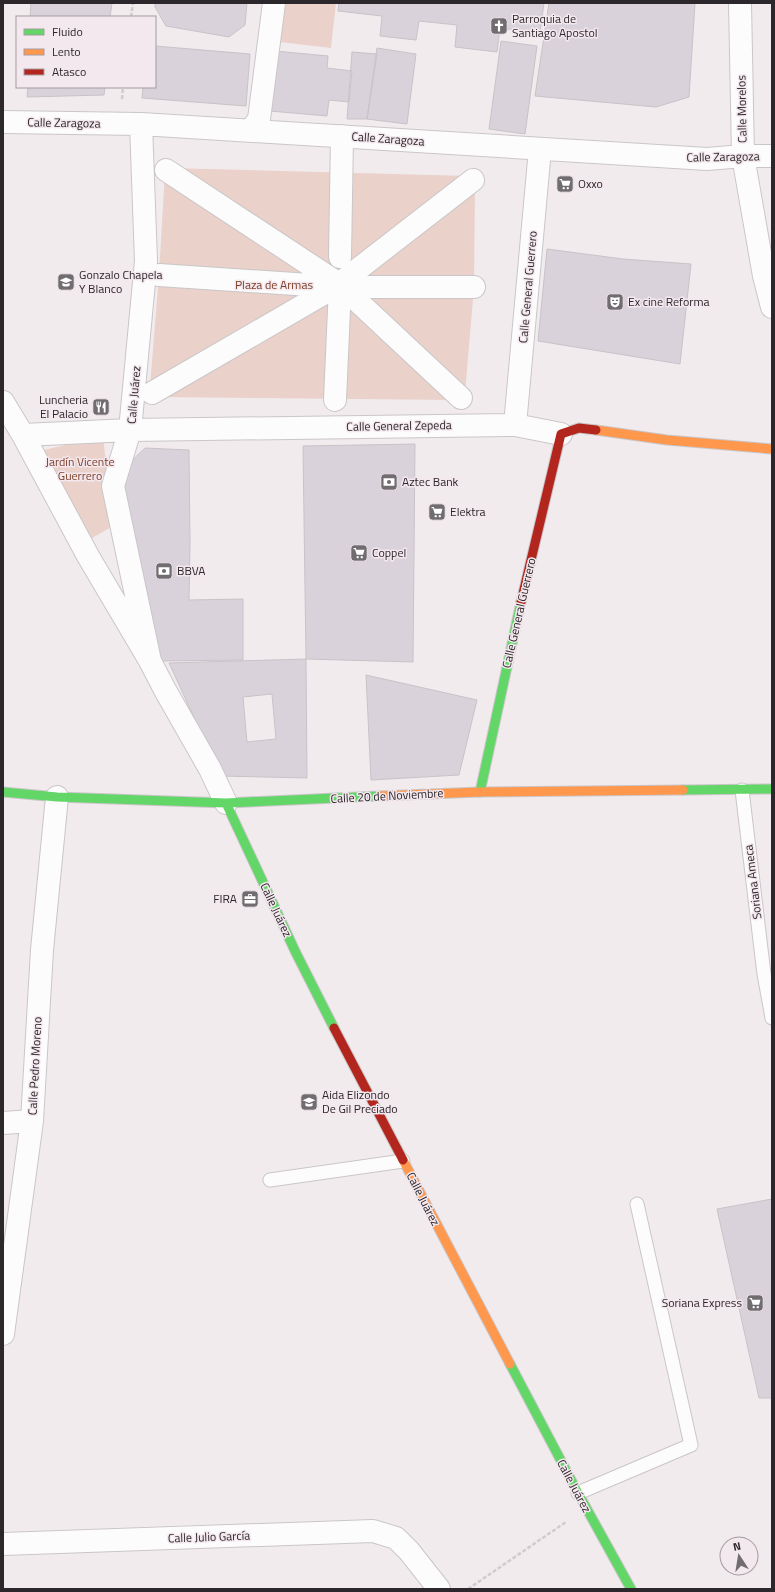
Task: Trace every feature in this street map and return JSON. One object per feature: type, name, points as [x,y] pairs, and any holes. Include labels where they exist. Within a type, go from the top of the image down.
[{"type":"street","points":[[258,131],[254,126],[259,120],[274,3]]},
{"type":"street","name":"Calle Morelos","points":[[740,3],[743,156],[764,276],[772,307]]},
{"type":"street","name":"Calle Zaragoza","points":[[3,122],[141,124],[707,159],[743,156],[772,156]]},
{"type":"street","name":"Calle Juárez","points":[[141,124],[146,262],[130,430],[113,486],[150,661]]},
{"type":"street","points":[[340,257],[342,136]]},
{"type":"street","name":"Calle General Guerrero","points":[[515,425],[540,149]]},
{"type":"street","points":[[166,170],[339,287],[461,398]]},
{"type":"street","points":[[152,393],[339,287],[473,180]]},
{"type":"street","points":[[159,275],[339,287],[474,287]]},
{"type":"street","points":[[335,400],[339,287]]},
{"type":"street","points":[[3,402],[23,435],[88,556],[150,661],[210,769],[226,804]]},
{"type":"street","name":"Calle General Zepeda","points":[[23,435],[130,430],[515,425],[561,434],[579,428],[667,440],[772,449]]},
{"type":"street","name":"Calle General Guerrero","points":[[480,792],[513,634],[561,434]]},
{"type":"street","name":"Calle 20 de Noviembre","points":[[3,792],[57,797],[226,804],[480,792],[772,789]]},
{"type":"street","name":"Calle Pedro Moreno","points":[[3,1334],[32,1121],[42,950],[57,797]]},
{"type":"street","name":"Calle Juárez","points":[[226,804],[296,952],[403,1161],[578,1493],[631,1589]]},
{"type":"street","points":[[3,1123],[32,1121]]},
{"type":"street","name":"Calle Julio García","points":[[3,1544],[373,1531],[396,1538],[410,1551],[439,1589]]},
{"type":"lane","name":"Soriana Ameca","points":[[742,790],[768,973],[772,1018]]},
{"type":"lane","points":[[270,1180],[403,1161]]},
{"type":"lane","points":[[578,1493],[690,1445],[637,1204]]},
{"type":"path","points":[[131,16],[133,3]]},
{"type":"path","points":[[468,1589],[586,1508]]},
{"type":"green space","points":[[286,3],[336,3],[331,48],[280,42]]},
{"type":"green space","name":"Plaza de Armas","points":[[168,168],[468,176],[475,186],[474,287],[465,393],[456,400],[158,397],[150,386],[159,275],[165,172]]},
{"type":"green space","name":"Jardín Vicente Guerrero","points":[[103,436],[113,526],[92,538],[36,452]]},
{"type":"building","points":[[31,3],[112,3],[110,16],[30,16]]},
{"type":"building","points":[[155,3],[247,3],[245,25],[229,37],[166,26],[155,7]]},
{"type":"building","name":"Parroquia de Santiago Apostol","points":[[339,3],[544,3],[540,33],[500,28],[497,52],[455,47],[457,25],[419,21],[416,40],[380,36],[382,16],[338,11]]},
{"type":"building","points":[[549,3],[695,3],[689,97],[656,107],[535,96]]},
{"type":"building","points":[[501,41],[537,46],[525,134],[489,129]]},
{"type":"building","points":[[156,46],[250,54],[246,106],[142,98],[143,88],[156,88]]},
{"type":"building","points":[[377,48],[416,54],[407,124],[367,119]]},
{"type":"building","points":[[275,51],[328,56],[327,68],[352,71],[349,102],[329,100],[327,116],[270,111]]},
{"type":"building","points":[[352,52],[377,54],[367,119],[347,119]]},
{"type":"building","points":[[28,88],[105,88],[104,95],[27,97]]},
{"type":"building","name":"Ex cine Reforma","points":[[547,249],[623,259],[691,264],[680,364],[538,341]]},
{"type":"building","name":"Coppel","points":[[415,444],[413,662],[306,659],[303,446]]},
{"type":"building","name":"BBVA","points":[[145,448],[189,450],[189,600],[243,599],[243,660],[159,661],[118,474]]},
{"type":"building","points":[[306,659],[307,778],[221,776],[169,663]],"holes":[[[272,694],[276,739],[247,742],[243,697]]]},
{"type":"building","points":[[366,675],[477,700],[459,775],[371,780]]},
{"type":"building","name":"Soriana Express","points":[[772,1199],[772,1398],[759,1398],[717,1209]]},
{"type":"traffic: fast","points":[[480,792],[521,602]]},
{"type":"traffic: fast","points":[[683,790],[772,789]]},
{"type":"traffic: fast","points":[[3,792],[57,797],[226,803],[379,796]]},
{"type":"traffic: fast","points":[[226,803],[296,953],[334,1028]]},
{"type":"traffic: fast","points":[[510,1364],[578,1493],[631,1589]]},
{"type":"traffic: slow","points":[[596,430],[667,440],[772,449]]},
{"type":"traffic: slow","points":[[379,796],[480,792],[683,790]]},
{"type":"traffic: slow","points":[[403,1160],[510,1364]]},
{"type":"traffic: jam","points":[[521,602],[561,434],[579,428],[596,430]]},
{"type":"traffic: jam","points":[[334,1028],[403,1160]]},
{"type":"place","name":"Parroquia de Santiago Apostol","points":[[499,26]]},
{"type":"place","name":"Oxxo","points":[[565,184]]},
{"type":"place","name":"Gonzalo Chapela Y Blanco","points":[[66,282]]},
{"type":"place","name":"Ex cine Reforma","points":[[615,302]]},
{"type":"place","name":"Luncheria El Palacio","points":[[101,407]]},
{"type":"place","name":"Aztec Bank","points":[[389,482]]},
{"type":"place","name":"Elektra","points":[[437,512]]},
{"type":"place","name":"Coppel","points":[[359,553]]},
{"type":"place","name":"BBVA","points":[[164,571]]},
{"type":"place","name":"FIRA","points":[[250,899]]},
{"type":"place","name":"Aida Elizondo De Gil Preciado","points":[[309,1102]]},
{"type":"place","name":"Soriana Express","points":[[755,1303]]}]
